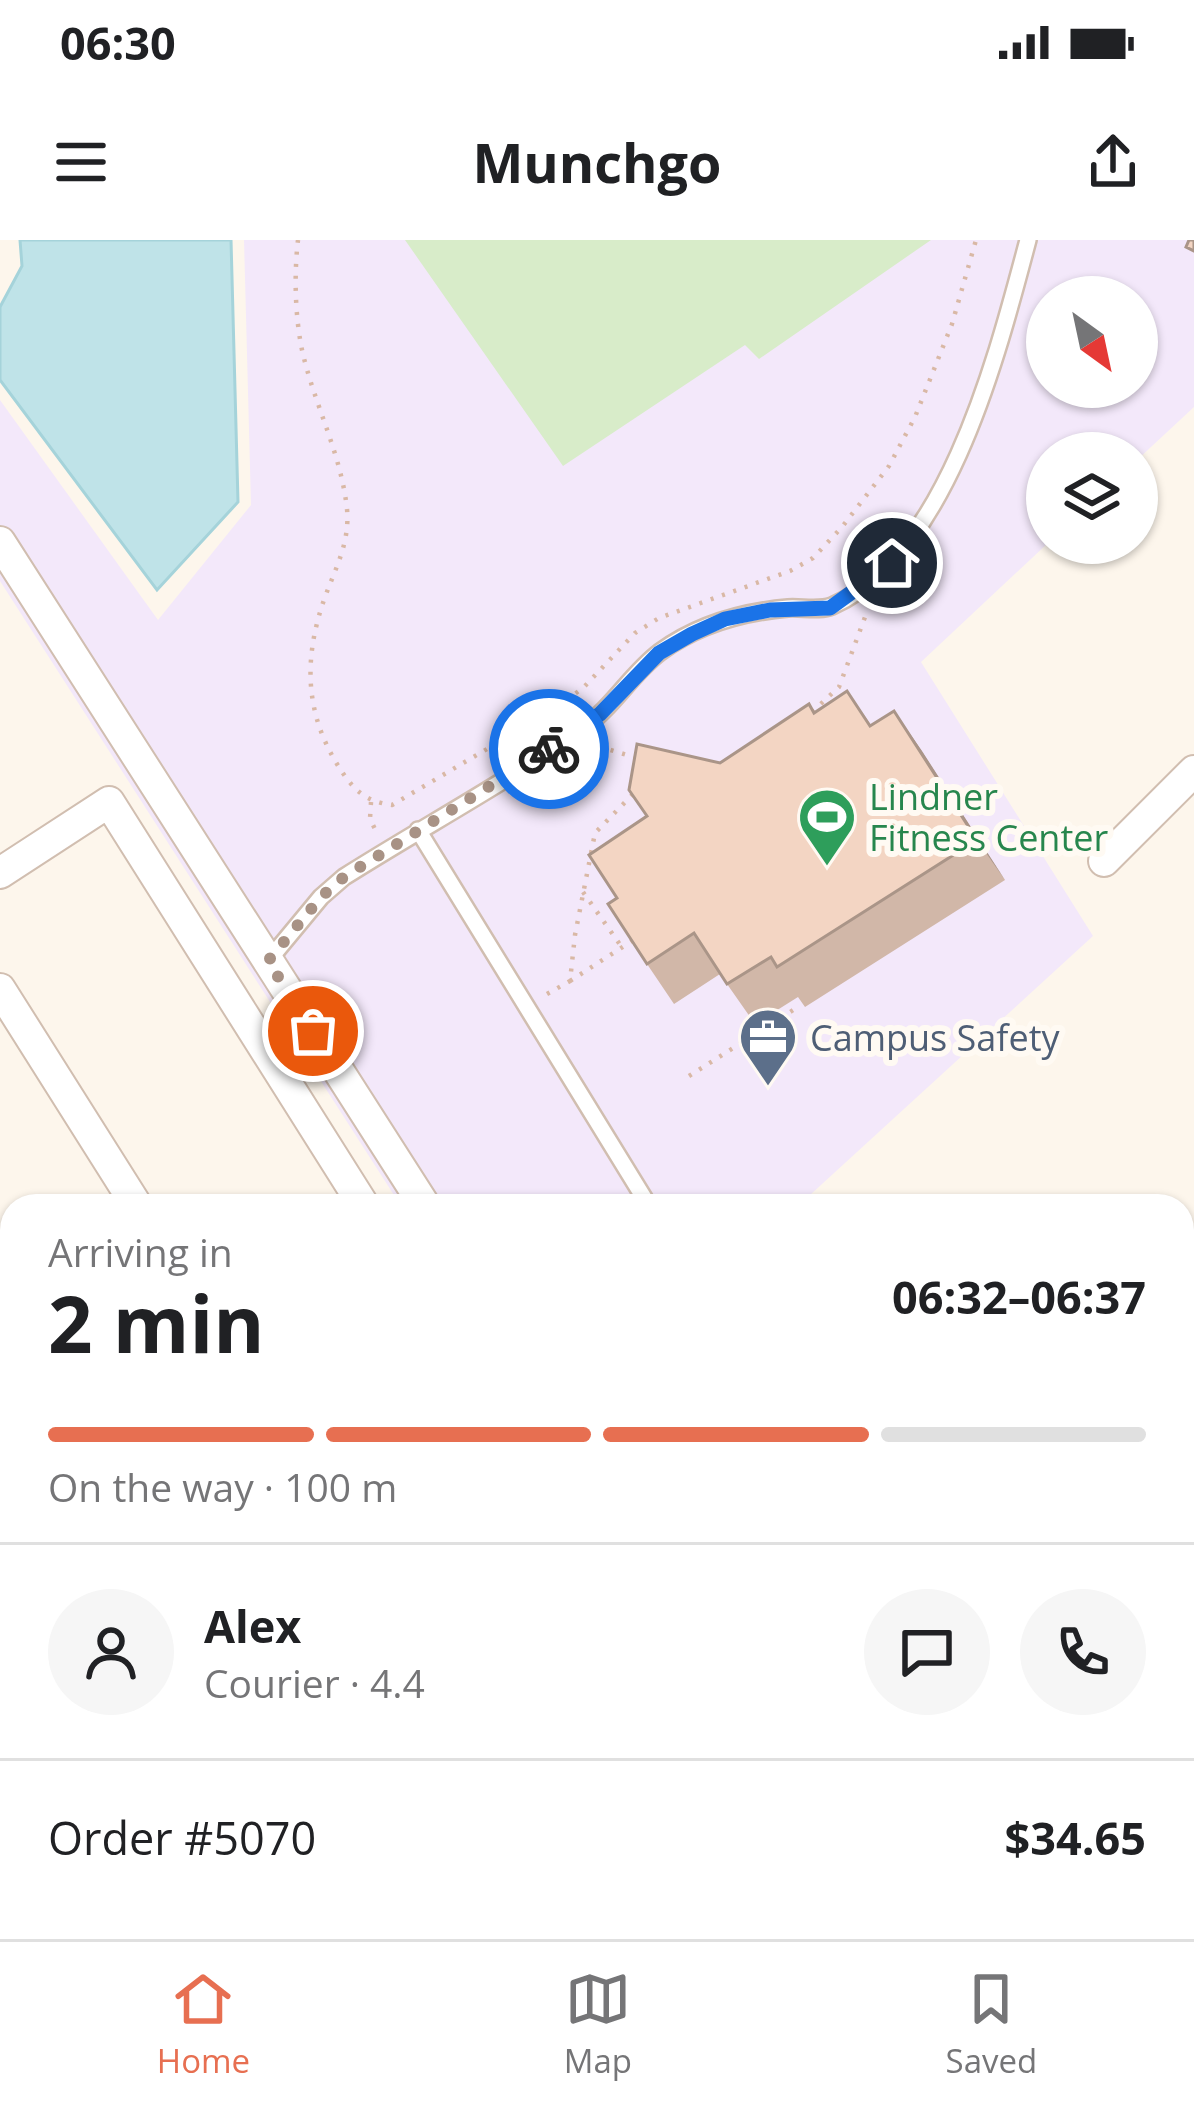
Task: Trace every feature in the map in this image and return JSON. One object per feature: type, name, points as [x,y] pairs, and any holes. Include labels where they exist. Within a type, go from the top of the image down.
[{"type":"street","points":[[0,542],[417,1194]]},
{"type":"street","points":[[1104,861],[1194,770]]},
{"type":"street","points":[[0,873],[109,802],[356,1194]]},
{"type":"street","points":[[0,989],[129,1194]]},
{"type":"lane","points":[[268,961],[321,897],[344,877],[584,727],[659,653],[725,619],[770,610],[830,608],[871,579],[916,535],[943,488],[1006,321],[1028,240]]},
{"type":"lane","points":[[418,830],[642,1194]]},
{"type":"path","points":[[298,240],[302,350],[325,416],[348,514],[346,545],[316,623],[309,689],[321,737],[346,779],[371,802],[392,805],[548,713],[583,688],[635,633],[659,618],[790,571],[813,558],[889,466],[906,434],[952,324],[976,240]]},
{"type":"path","points":[[801,723],[839,687],[869,605],[871,579]]},
{"type":"path","points":[[586,754],[604,748],[659,766]]},
{"type":"path","points":[[570,981],[595,833],[639,789]]},
{"type":"path","points":[[371,802],[370,819],[376,831]]},
{"type":"path","points":[[583,891],[621,946]]},
{"type":"path","points":[[526,1006],[640,936]]},
{"type":"path","points":[[689,1076],[798,1006]]},
{"type":"shaded area","points":[[244,240],[1194,240],[1194,407],[1158,440],[1158,432],[1026,432],[1026,564],[921,662],[1093,936],[811,1194],[393,1194],[0,581],[0,400],[158,620],[251,505]]},
{"type":"green space","points":[[405,240],[931,240],[759,359],[745,345],[563,466]]},
{"type":"water","points":[[20,240],[231,240],[238,502],[157,590],[0,380],[0,307],[22,266]]},
{"type":"building","name":"Lindner Fitness Center","points":[[847,691],[870,726],[894,711],[977,840],[777,967],[771,957],[727,984],[694,933],[647,964],[608,904],[617,898],[589,855],[647,816],[629,790],[637,744],[720,763],[809,704],[814,713]]},
{"type":"way so far","points":[[313,1031],[268,961],[321,897],[344,877],[549,749]]},
{"type":"place","name":"Lindner Fitness Center","points":[[827,868]]},
{"type":"place","name":"Campus Safety","points":[[768,1088]]},
{"type":"route","points":[[549,749],[600,714],[659,653],[692,634],[725,619],[770,610],[830,608],[892,563]]}]
